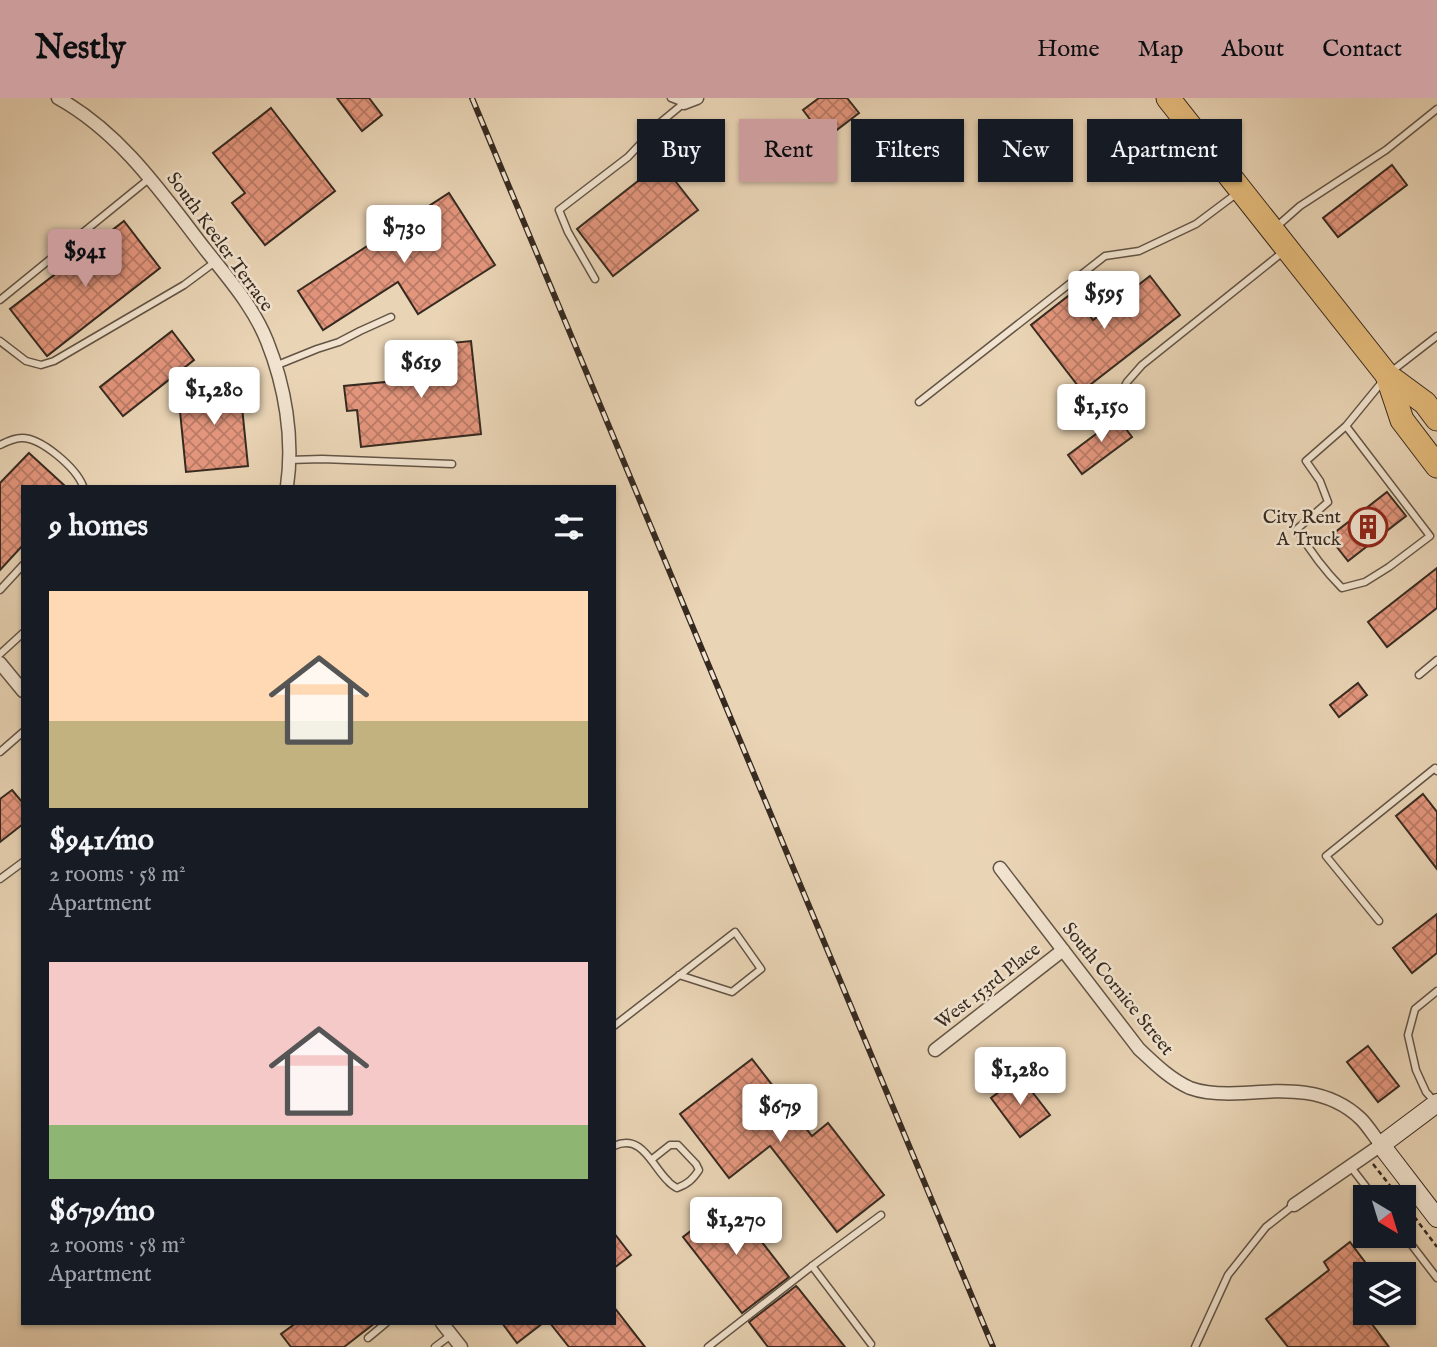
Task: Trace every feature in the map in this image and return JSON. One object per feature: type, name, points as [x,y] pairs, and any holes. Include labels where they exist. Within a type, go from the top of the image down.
[{"type":"highway","points":[[1167,98],[1387,375],[1425,403],[1437,419]]},
{"type":"highway","points":[[1387,375],[1402,420],[1437,466]]},
{"type":"street","name":"South Keeler Terrace","points":[[58,98],[105,131],[133,158],[251,309],[267,340],[280,380],[287,416],[287,485]]},
{"type":"street","points":[[678,101],[697,98]]},
{"type":"street","points":[[3,671],[21,689]]},
{"type":"street","name":"South Cornice Street","points":[[1000,869],[1139,1049],[1165,1074],[1192,1089],[1227,1094],[1286,1090],[1313,1094],[1343,1105],[1362,1120],[1381,1145]]},
{"type":"street","name":"West 153rd Place","points":[[935,1050],[1063,950]]},
{"type":"street","points":[[1294,1205],[1436,1103]]},
{"type":"street","points":[[1381,1145],[1437,1218]]},
{"type":"street","points":[[444,1325],[461,1347]]},
{"type":"lane","points":[[595,279],[568,232],[559,210],[628,157],[678,101]]},
{"type":"lane","points":[[1273,231],[1300,206],[1386,150],[1437,109]]},
{"type":"lane","points":[[0,300],[150,178]]},
{"type":"lane","points":[[919,402],[1105,256],[1139,251],[1196,224],[1241,191]]},
{"type":"lane","points":[[1116,401],[1127,382],[1142,365],[1287,249]]},
{"type":"lane","points":[[0,341],[26,361],[41,365],[54,361],[184,285],[215,262]]},
{"type":"lane","points":[[275,366],[339,342],[391,317]]},
{"type":"lane","points":[[1346,426],[1430,536],[1364,582],[1342,588],[1309,550],[1297,529],[1328,502],[1321,481],[1306,461],[1346,426],[1387,375],[1437,336]]},
{"type":"lane","points":[[0,445],[19,437],[35,440],[71,466],[83,485]]},
{"type":"lane","points":[[289,460],[452,464]]},
{"type":"lane","points":[[0,590],[21,567]]},
{"type":"lane","points":[[0,654],[21,635]]},
{"type":"lane","points":[[1419,675],[1437,660]]},
{"type":"lane","points":[[0,752],[21,734]]},
{"type":"lane","points":[[1379,920],[1326,856],[1435,768],[1437,771]]},
{"type":"lane","points":[[0,880],[21,864]]},
{"type":"lane","points":[[616,1024],[679,975],[735,932],[761,969],[732,992],[679,975]]},
{"type":"lane","points":[[1436,1103],[1426,1092],[1416,1070],[1408,1034],[1415,1009],[1437,991]]},
{"type":"lane","points":[[616,1145],[637,1145],[668,1182],[677,1188],[686,1185],[699,1170],[678,1145],[670,1145],[651,1160]]},
{"type":"lane","points":[[1350,1166],[1365,1185]]},
{"type":"lane","points":[[1195,1347],[1228,1275],[1266,1227],[1294,1205]]},
{"type":"lane","points":[[708,1347],[881,1215]]},
{"type":"lane","points":[[1414,1248],[1437,1278]]},
{"type":"lane","points":[[812,1266],[872,1344]]},
{"type":"lane","points":[[368,1338],[384,1325]]},
{"type":"lane","points":[[435,1347],[451,1335]]},
{"type":"path","points":[[1416,1219],[1437,1247]]},
{"type":"building","points":[[337,98],[369,98],[382,115],[362,131]]},
{"type":"building","points":[[819,98],[847,98],[859,113],[837,130],[837,119],[810,119],[803,110]]},
{"type":"building","points":[[271,108],[335,191],[265,245],[232,203],[245,193],[213,153]]},
{"type":"building","points":[[1392,165],[1407,185],[1338,237],[1323,218]]},
{"type":"building","points":[[637,182],[676,182],[698,210],[613,276],[577,229]]},
{"type":"building","points":[[449,193],[495,265],[418,314],[398,282],[323,330],[298,291]]},
{"type":"building","points":[[124,221],[160,268],[47,356],[10,309]]},
{"type":"building","points":[[1150,276],[1180,315],[1082,391],[1031,325],[1072,293],[1093,320]]},
{"type":"building","points":[[172,331],[194,360],[123,416],[100,387]]},
{"type":"building","points":[[471,341],[481,434],[361,447],[357,410],[347,411],[344,386],[416,379],[413,347]]},
{"type":"building","points":[[235,376],[238,408],[242,407],[248,466],[186,472],[180,411],[194,409],[191,381]]},
{"type":"building","points":[[1113,412],[1132,437],[1082,474],[1068,455],[1100,431],[1096,425]]},
{"type":"building","points":[[29,453],[64,485],[21,485],[21,547],[0,570],[0,483]]},
{"type":"building","name":"City Rent A Truck","points":[[1387,492],[1406,516],[1348,561],[1329,537]]},
{"type":"building","points":[[1437,568],[1437,608],[1387,647],[1368,622]]},
{"type":"building","points":[[1358,683],[1367,695],[1339,717],[1330,705]]},
{"type":"building","points":[[12,790],[21,801],[21,826],[0,842],[0,799]]},
{"type":"building","points":[[1423,794],[1437,812],[1437,869],[1396,816]]},
{"type":"building","points":[[1437,914],[1437,953],[1412,973],[1393,948]]},
{"type":"building","points":[[1368,1046],[1399,1086],[1378,1102],[1347,1062]]},
{"type":"building","points":[[752,1059],[812,1136],[828,1123],[884,1195],[837,1232],[770,1146],[729,1178],[680,1114]]},
{"type":"building","points":[[1020,1076],[1050,1115],[1020,1137],[991,1098]]},
{"type":"building","points":[[730,1201],[789,1277],[742,1313],[683,1237]]},
{"type":"building","points":[[616,1236],[631,1255],[616,1266]]},
{"type":"building","points":[[1350,1242],[1365,1262],[1353,1262],[1353,1325],[1373,1325],[1389,1347],[1288,1347],[1266,1319],[1329,1270],[1324,1262]]},
{"type":"building","points":[[796,1286],[845,1347],[768,1347],[749,1322]]},
{"type":"building","points":[[616,1310],[645,1347],[569,1347],[552,1325],[616,1325]]},
{"type":"building","points":[[293,1325],[372,1325],[344,1347],[291,1347],[281,1334]]},
{"type":"building","points":[[504,1325],[540,1325],[517,1343]]},
{"type":"railway","points":[[472,98],[993,1347]]},
{"type":"place","name":"City Rent A Truck","points":[[1368,527]]}]
